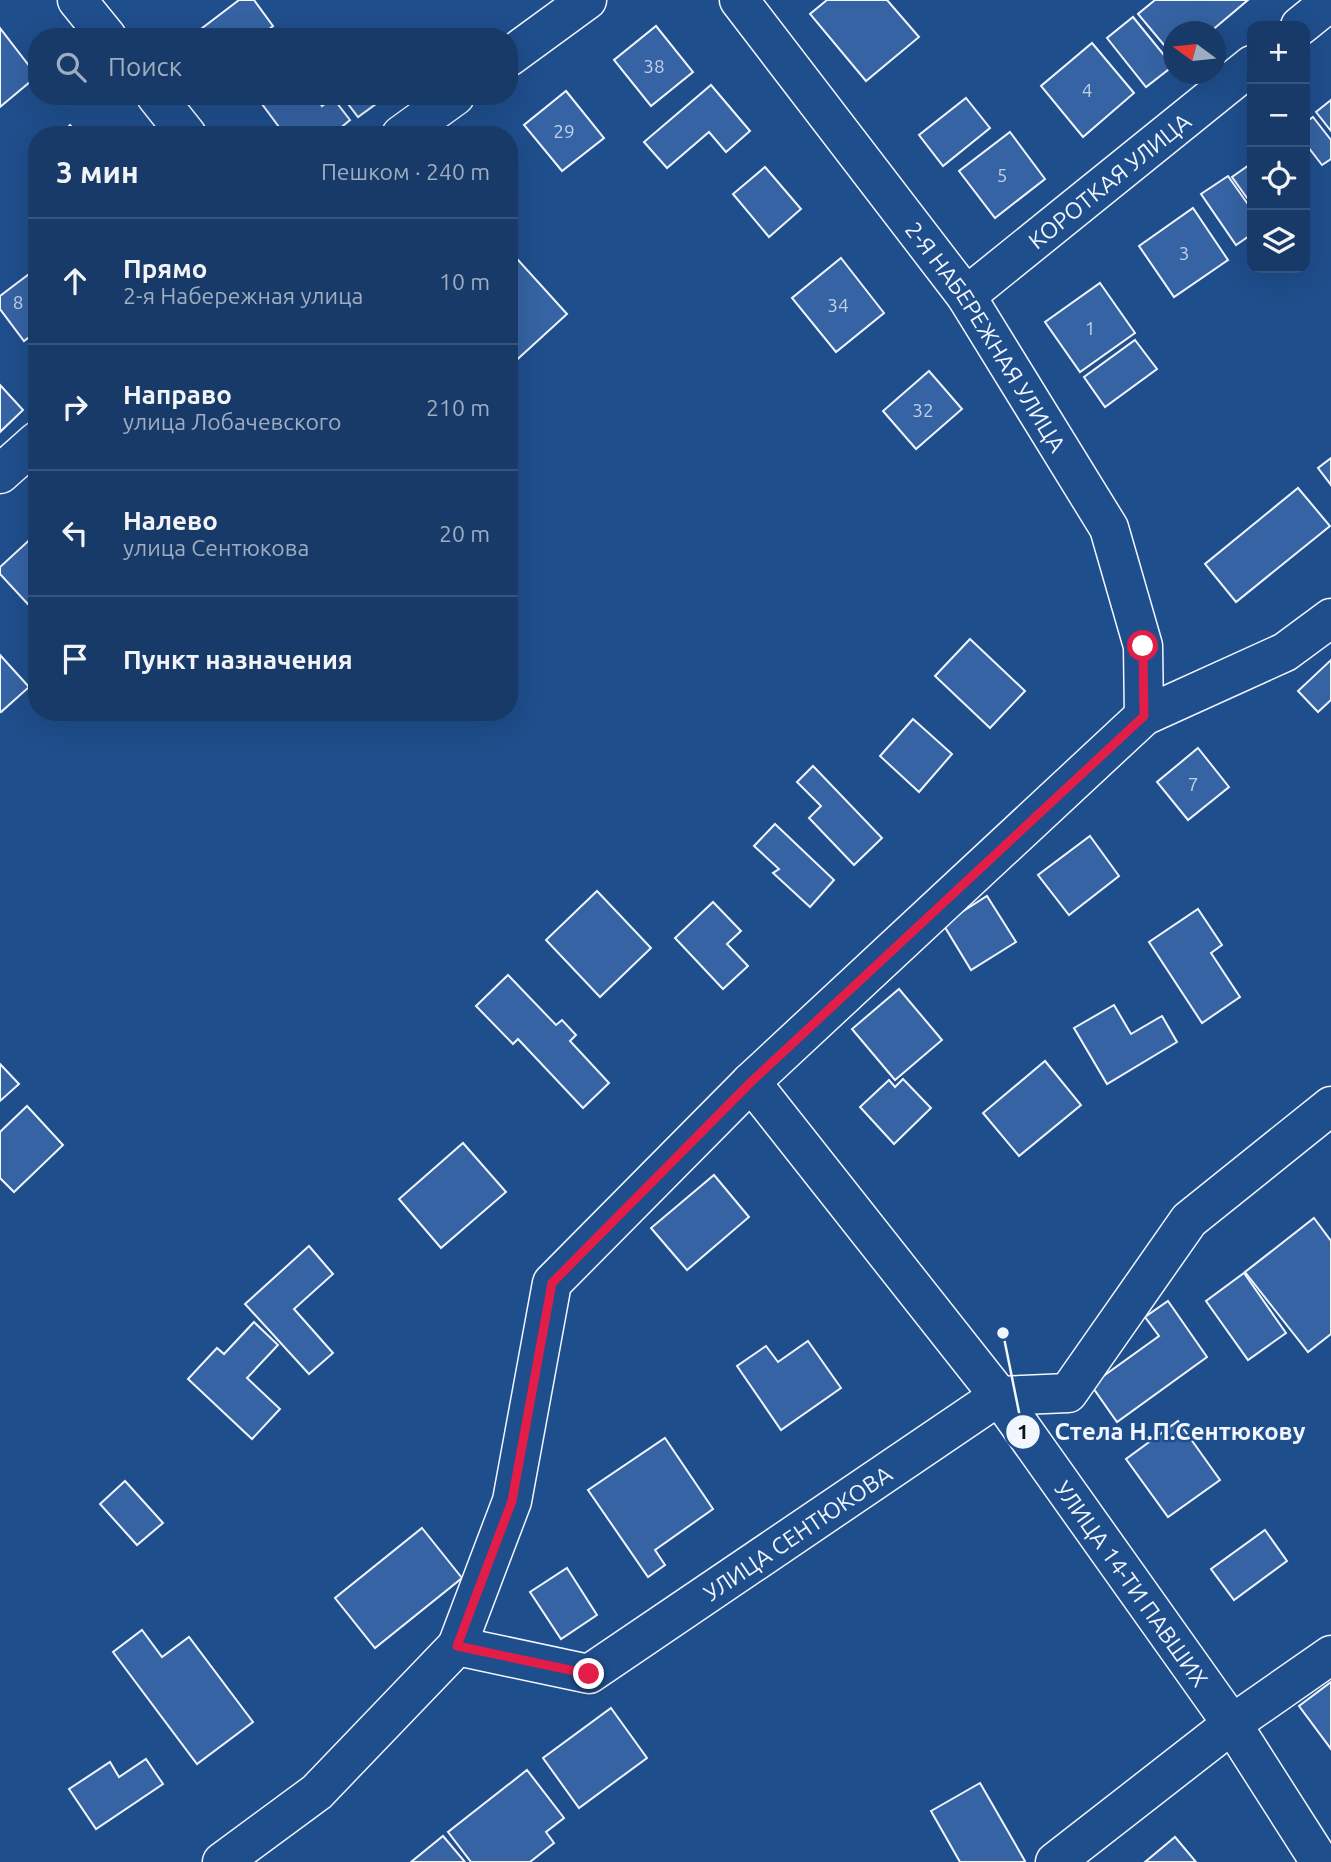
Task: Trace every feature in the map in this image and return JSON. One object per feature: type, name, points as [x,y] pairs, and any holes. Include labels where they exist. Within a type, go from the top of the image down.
[{"type":"street","points":[[77,0],[100,28]]},
{"type":"street","points":[[518,50],[587,0]]},
{"type":"street","name":"2-Я НАБЕРЕЖНАЯ УЛИЦА","points":[[739,0],[966,296],[1110,528],[1143,646],[1144,716]]},
{"type":"street","points":[[1306,21],[1331,1]]},
{"type":"street","name":"КОРОТКАЯ УЛИЦА","points":[[966,296],[1247,69]]},
{"type":"street","points":[[163,105],[180,126]]},
{"type":"street","points":[[413,126],[443,105]]},
{"type":"street","points":[[0,474],[28,449]]},
{"type":"street","points":[[222,1862],[317,1792],[457,1646],[512,1501],[552,1283],[751,1082],[1144,716],[1285,652],[1331,618]]},
{"type":"street","name":"УЛИЦА 14-ТИ ПАВШИХ","points":[[751,1082],[999,1396],[1232,1724],[1321,1862]]},
{"type":"street","points":[[999,1396],[1068,1393],[1189,1220],[1331,1106]]},
{"type":"street","name":"УЛИЦА СЕНТЮКОВА","points":[[457,1646],[589,1674],[999,1396]]},
{"type":"street","points":[[1055,1862],[1232,1724],[1331,1655]]},
{"type":"building","points":[[239,0],[254,0],[273,26],[270,28],[202,28]]},
{"type":"building","points":[[827,0],[887,0],[919,37],[866,81],[810,14]]},
{"type":"building","points":[[1155,0],[1248,0],[1223,21],[1163,21],[1163,44],[1138,14]]},
{"type":"building","points":[[1133,17],[1163,54],[1163,74],[1146,87],[1107,38]]},
{"type":"building","points":[[656,26],[693,72],[651,106],[614,60]]},
{"type":"building","points":[[0,28],[28,64],[28,84],[0,107]]},
{"type":"building","points":[[1092,43],[1134,93],[1083,137],[1041,86]]},
{"type":"building","points":[[711,85],[750,131],[726,152],[709,132],[667,168],[644,142]]},
{"type":"building","points":[[566,91],[604,138],[562,171],[524,125]]},
{"type":"building","points":[[966,98],[990,128],[943,166],[919,135]]},
{"type":"building","points":[[1331,100],[1331,131],[1316,112]]},
{"type":"building","points":[[263,105],[338,105],[350,120],[343,126],[278,126]]},
{"type":"building","points":[[349,105],[374,105],[358,117]]},
{"type":"building","points":[[1313,117],[1331,140],[1331,159],[1322,165],[1310,149],[1310,119]]},
{"type":"building","points":[[1010,132],[1045,179],[995,218],[959,171]]},
{"type":"building","points":[[1247,166],[1247,198],[1232,177]]},
{"type":"building","points":[[765,167],[801,209],[769,237],[733,194]]},
{"type":"building","points":[[1228,176],[1247,203],[1247,237],[1236,245],[1201,194]]},
{"type":"building","points":[[1193,208],[1228,260],[1174,297],[1139,246]]},
{"type":"building","points":[[841,258],[884,313],[836,352],[792,298]]},
{"type":"building","points":[[518,260],[567,314],[518,359]]},
{"type":"building","points":[[28,275],[28,338],[24,341],[0,309],[0,296]]},
{"type":"building","points":[[1100,283],[1135,333],[1080,372],[1045,322]]},
{"type":"building","points":[[1135,340],[1157,369],[1105,407],[1084,377]]},
{"type":"building","points":[[929,371],[962,409],[916,449],[883,411]]},
{"type":"building","points":[[0,385],[23,410],[0,432]]},
{"type":"building","points":[[1331,458],[1331,485],[1318,468]]},
{"type":"building","points":[[1298,488],[1330,526],[1236,602],[1205,564]]},
{"type":"building","points":[[28,541],[28,604],[0,574],[0,567]]},
{"type":"building","points":[[970,639],[1025,691],[990,728],[935,676]]},
{"type":"building","points":[[0,655],[28,688],[0,711]]},
{"type":"building","points":[[1331,660],[1331,700],[1318,712],[1298,691]]},
{"type":"building","points":[[913,719],[952,754],[919,792],[880,756]]},
{"type":"building","points":[[1198,748],[1229,787],[1188,820],[1157,782]]},
{"type":"building","points":[[813,766],[882,838],[854,865],[809,818],[821,806],[797,782]]},
{"type":"building","points":[[775,824],[834,880],[810,907],[773,873],[779,869],[754,846]]},
{"type":"building","points":[[1090,836],[1119,876],[1069,915],[1038,875]]},
{"type":"building","points":[[597,891],[651,948],[600,997],[546,940]]},
{"type":"building","points":[[987,896],[1016,942],[971,970],[943,924]]},
{"type":"building","points":[[713,902],[741,931],[727,944],[748,966],[723,989],[675,938]]},
{"type":"building","points":[[1198,909],[1222,945],[1211,953],[1240,997],[1202,1023],[1149,942]]},
{"type":"building","points":[[508,975],[556,1025],[562,1020],[576,1035],[570,1041],[609,1083],[583,1108],[518,1039],[513,1044],[476,1006]]},
{"type":"building","points":[[899,989],[942,1040],[895,1080],[852,1029]]},
{"type":"building","points":[[1114,1005],[1131,1034],[1162,1016],[1177,1042],[1107,1084],[1074,1028]]},
{"type":"building","points":[[1045,1061],[1081,1105],[1019,1156],[983,1113]]},
{"type":"building","points":[[0,1064],[19,1084],[0,1101]]},
{"type":"building","points":[[903,1079],[931,1108],[894,1144],[860,1107],[889,1080],[895,1087]]},
{"type":"building","points":[[27,1106],[63,1145],[14,1192],[0,1178],[0,1132]]},
{"type":"building","points":[[463,1143],[506,1192],[441,1248],[399,1199]]},
{"type":"building","points":[[714,1175],[749,1217],[687,1270],[651,1228]]},
{"type":"building","points":[[1314,1218],[1331,1241],[1331,1334],[1308,1352],[1245,1272]]},
{"type":"building","points":[[309,1246],[333,1274],[294,1309],[333,1353],[309,1374],[245,1304]]},
{"type":"building","points":[[1244,1273],[1286,1333],[1248,1360],[1206,1301]]},
{"type":"building","points":[[1168,1301],[1207,1357],[1117,1422],[1091,1385],[1159,1336],[1145,1317]]},
{"type":"building","points":[[254,1322],[278,1345],[247,1378],[280,1409],[252,1439],[188,1379],[217,1348],[224,1354]]},
{"type":"building","points":[[808,1341],[841,1388],[781,1430],[737,1366],[766,1346],[778,1362]]},
{"type":"building","points":[[1178,1421],[1220,1480],[1168,1517],[1126,1459]]},
{"type":"building","points":[[665,1438],[713,1509],[655,1550],[665,1565],[648,1577],[588,1490]]},
{"type":"building","points":[[125,1481],[163,1523],[137,1545],[100,1504]]},
{"type":"building","points":[[422,1528],[462,1578],[375,1648],[335,1598]]},
{"type":"building","points":[[1265,1530],[1287,1561],[1234,1600],[1211,1569]]},
{"type":"building","points":[[567,1568],[597,1615],[561,1639],[530,1592]]},
{"type":"building","points":[[142,1630],[162,1657],[189,1637],[253,1722],[197,1764],[113,1652]]},
{"type":"building","points":[[1331,1682],[1331,1749],[1299,1706]]},
{"type":"building","points":[[611,1708],[647,1758],[579,1808],[543,1758]]},
{"type":"building","points":[[146,1759],[163,1784],[96,1829],[69,1789],[110,1762],[119,1777]]},
{"type":"building","points":[[527,1770],[564,1818],[546,1832],[554,1843],[530,1862],[471,1862],[448,1832]]},
{"type":"building","points":[[980,1783],[1025,1861],[960,1862],[931,1811]]},
{"type":"building","points":[[443,1836],[465,1862],[411,1862]]},
{"type":"building","points":[[1175,1837],[1196,1862],[1145,1862]]},
{"type":"place","name":"Стела Н.П.Сентюкову","points":[[1003,1333]]},
{"type":"route","points":[[589,1674],[457,1646],[512,1501],[552,1283],[751,1082],[1144,716],[1143,646]]}]
